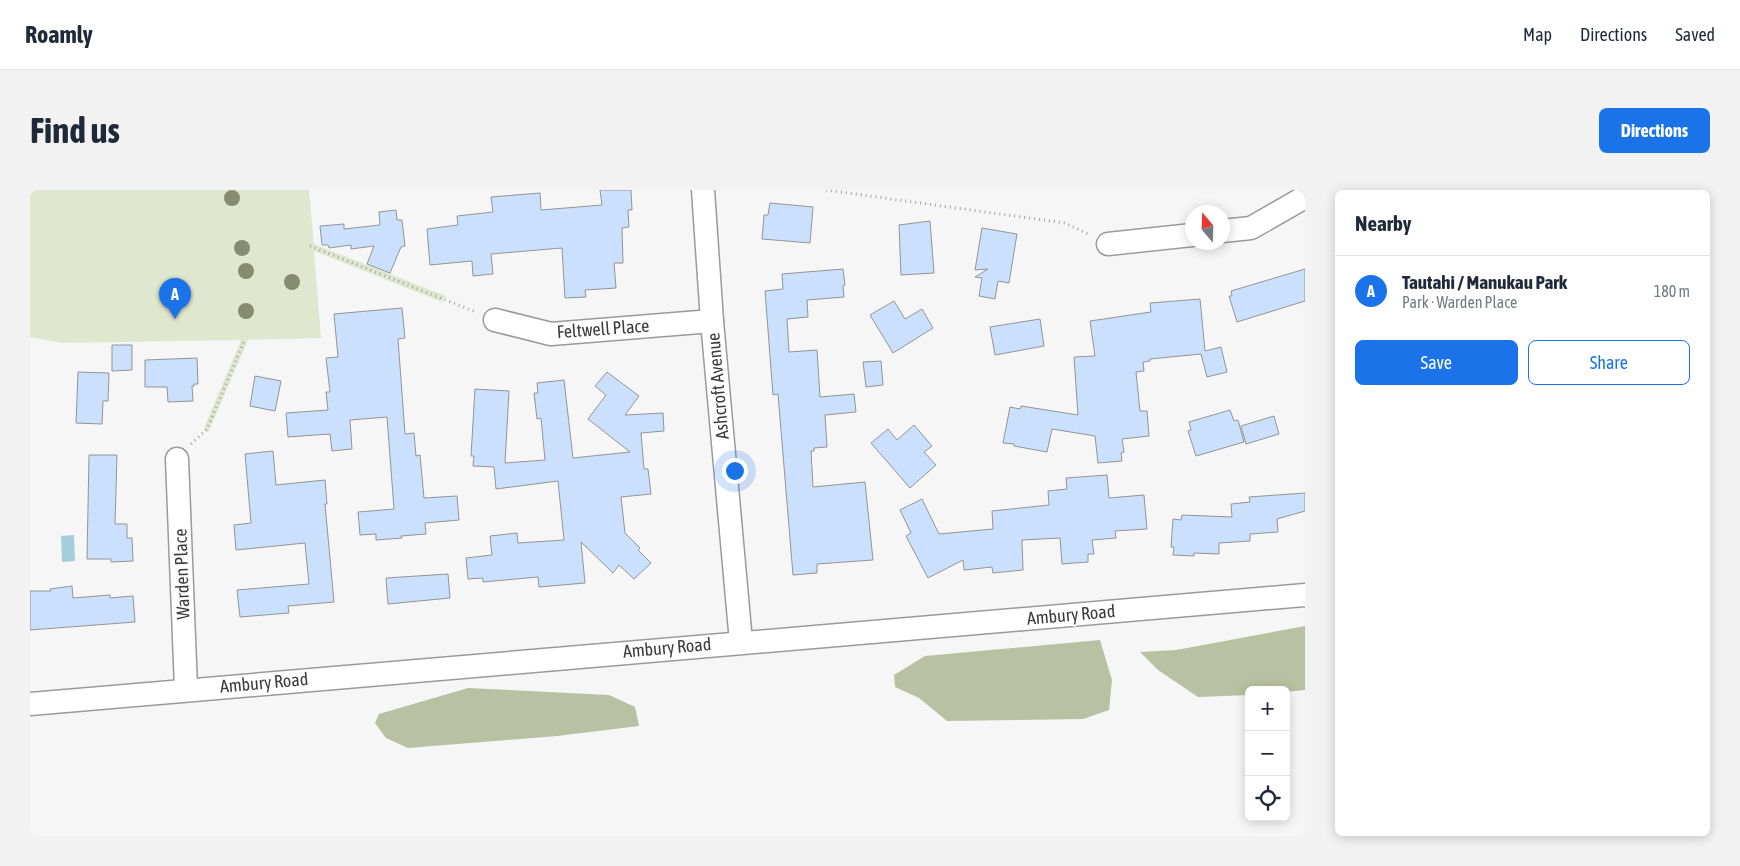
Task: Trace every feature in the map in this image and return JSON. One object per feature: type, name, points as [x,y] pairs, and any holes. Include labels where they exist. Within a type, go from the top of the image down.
[{"type":"street","name":"Ashcroft Avenue","points":[[703,190],[712,320],[740,642]]},
{"type":"street","points":[[1230,230],[1251,228],[1305,197]]},
{"type":"street","points":[[1108,244],[1185,236]]},
{"type":"street","name":"Feltwell Place","points":[[495,320],[551,334],[712,320]]},
{"type":"street","name":"Warden Place","points":[[178,459],[186,689]]},
{"type":"street","name":"Ambury Road","points":[[30,704],[186,689],[1305,595]]},
{"type":"path","points":[[826,190],[1065,223],[1108,244]]},
{"type":"path","points":[[310,246],[495,320]]},
{"type":"path","points":[[178,459],[207,429],[245,339]]},
{"type":"green space","points":[[30,190],[309,190],[314,244],[446,296],[442,302],[314,251],[321,338],[248,340],[208,433],[204,428],[241,340],[62,343],[30,337]]},
{"type":"green space","points":[[1305,626],[1305,690],[1290,692],[1290,686],[1245,686],[1245,695],[1198,697],[1158,670],[1140,652],[1176,650]]},
{"type":"green space","points":[[1100,640],[1112,680],[1109,710],[1083,719],[947,721],[919,698],[895,687],[894,675],[925,656]]},
{"type":"green space","points":[[468,688],[609,695],[635,707],[639,726],[557,736],[408,748],[386,738],[375,723],[379,714]]},
{"type":"water","points":[[74,535],[75,561],[62,562],[61,536]]},
{"type":"building","points":[[600,190],[631,190],[632,210],[628,210],[629,227],[622,228],[623,263],[614,263],[616,288],[585,290],[586,297],[565,298],[562,248],[491,254],[493,274],[473,276],[472,261],[430,265],[427,229],[458,225],[457,216],[493,212],[491,197],[540,193],[541,210],[602,205]]},
{"type":"building","points":[[770,203],[813,207],[810,243],[762,239],[764,215],[768,215]]},
{"type":"building","points":[[396,210],[397,220],[402,220],[405,246],[401,247],[390,273],[367,264],[374,246],[351,249],[351,245],[329,248],[328,245],[322,245],[320,226],[344,224],[344,229],[380,225],[379,212]]},
{"type":"building","points":[[930,221],[934,273],[901,275],[899,225]]},
{"type":"building","points":[[982,228],[1017,234],[1009,283],[998,281],[995,299],[979,296],[982,278],[975,277],[988,269],[975,270]]},
{"type":"building","points":[[843,269],[844,297],[807,300],[808,317],[787,319],[789,352],[817,350],[820,397],[854,394],[856,412],[825,415],[827,447],[814,448],[814,451],[811,451],[813,487],[865,482],[873,560],[817,564],[817,573],[793,575],[778,394],[773,395],[765,291],[783,289],[782,274]]},
{"type":"building","points":[[1305,269],[1305,301],[1237,322],[1229,296],[1232,296],[1231,291]]},
{"type":"building","points":[[1200,299],[1205,351],[1221,347],[1227,372],[1207,377],[1201,354],[1150,359],[1150,361],[1143,362],[1144,371],[1136,372],[1140,411],[1147,411],[1149,436],[1122,439],[1124,452],[1121,453],[1122,461],[1098,463],[1095,436],[1052,429],[1047,452],[1003,443],[1010,407],[1020,409],[1021,406],[1078,415],[1074,357],[1095,356],[1090,321],[1151,312],[1150,303]]},
{"type":"building","points":[[894,301],[905,319],[922,309],[933,328],[893,353],[870,315]]},
{"type":"building","points":[[402,308],[405,338],[398,339],[405,434],[414,433],[416,456],[420,455],[424,498],[457,496],[459,520],[425,523],[426,534],[376,540],[376,534],[360,535],[358,512],[394,509],[387,417],[350,420],[352,449],[332,451],[330,434],[288,437],[286,413],[328,410],[326,392],[330,392],[326,358],[338,357],[334,314]]},
{"type":"building","points":[[1040,319],[1044,346],[995,355],[990,327]]},
{"type":"building","points":[[112,345],[132,345],[132,370],[112,371]]},
{"type":"building","points":[[197,358],[198,384],[192,386],[193,401],[168,402],[167,387],[145,387],[145,360]]},
{"type":"building","points":[[881,361],[883,385],[866,387],[863,362]]},
{"type":"building","points":[[78,372],[109,373],[108,401],[103,401],[102,424],[76,423]]},
{"type":"building","points":[[607,372],[639,396],[625,415],[663,413],[664,431],[641,433],[644,469],[648,469],[651,494],[621,497],[625,533],[640,548],[638,550],[651,563],[634,579],[619,565],[613,573],[581,542],[585,583],[539,587],[538,577],[483,582],[483,578],[468,579],[466,558],[492,555],[490,536],[517,533],[518,543],[564,540],[558,481],[496,489],[494,467],[473,466],[474,456],[471,456],[475,389],[509,391],[505,463],[545,460],[541,418],[537,419],[534,393],[538,393],[537,383],[564,380],[573,458],[630,452],[588,419],[606,395],[595,386]]},
{"type":"building","points":[[255,376],[281,381],[275,411],[250,406]]},
{"type":"building","points":[[1230,410],[1234,421],[1238,420],[1244,442],[1196,456],[1188,431],[1191,430],[1189,422]]},
{"type":"building","points":[[1274,416],[1279,434],[1246,444],[1241,426]]},
{"type":"building","points":[[914,425],[932,446],[924,452],[936,465],[910,488],[871,443],[888,429],[897,440]]},
{"type":"building","points":[[273,451],[276,485],[325,480],[327,504],[325,504],[334,602],[288,606],[289,613],[240,617],[237,590],[309,584],[305,543],[236,550],[234,525],[251,523],[245,454]]},
{"type":"building","points":[[89,455],[117,455],[115,524],[127,524],[127,538],[132,538],[133,561],[111,562],[111,559],[87,559]]},
{"type":"building","points":[[1107,475],[1109,498],[1144,495],[1147,529],[1115,531],[1116,538],[1092,540],[1094,554],[1088,554],[1088,562],[1062,564],[1060,538],[1022,540],[1023,570],[993,573],[992,567],[964,570],[963,560],[928,578],[906,536],[911,533],[900,510],[922,499],[939,534],[993,529],[992,511],[1049,505],[1048,491],[1067,489],[1066,478]]},
{"type":"building","points":[[1305,493],[1305,511],[1277,519],[1278,532],[1250,534],[1250,541],[1219,543],[1219,554],[1194,553],[1194,556],[1173,555],[1174,547],[1171,547],[1173,519],[1181,520],[1182,515],[1232,517],[1231,504],[1250,502],[1249,497]]},
{"type":"building","points":[[448,574],[450,598],[388,604],[386,578]]},
{"type":"building","points":[[72,586],[73,598],[110,595],[110,598],[133,596],[135,622],[30,630],[30,591],[51,591],[50,589]]},
{"type":"place","name":"Tautahi / Manukau Park","points":[[175,319]]}]
